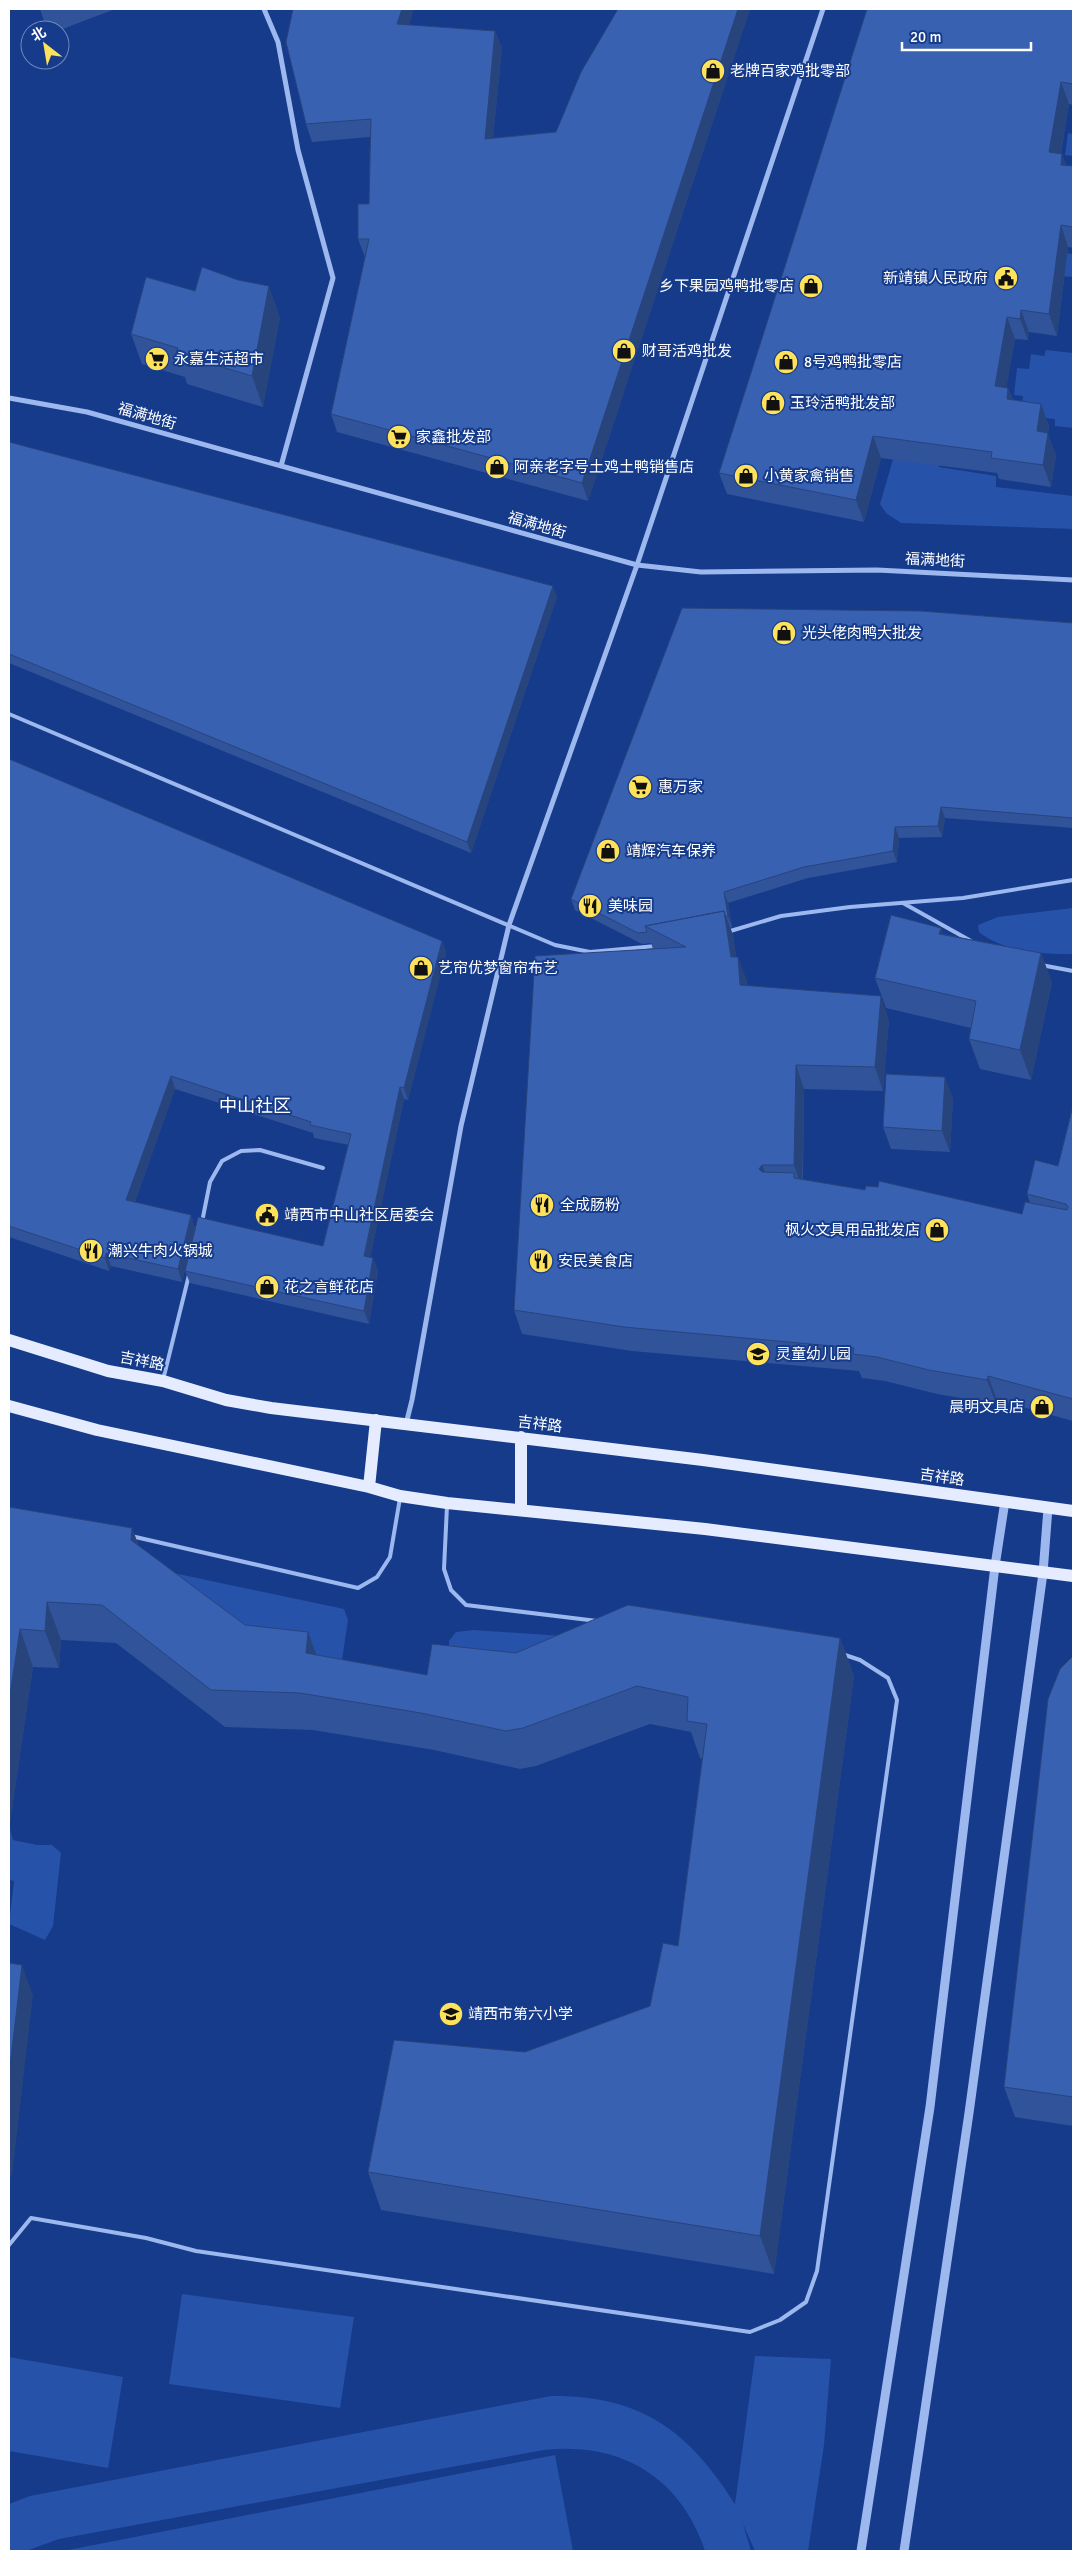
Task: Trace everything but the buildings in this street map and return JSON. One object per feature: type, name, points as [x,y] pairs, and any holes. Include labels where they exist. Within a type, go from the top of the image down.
[{"type":"main road","name":"吉祥路","points":[[9,1340],[108,1371],[163,1381],[226,1400],[253,1405],[521,1438],[1073,1511]]},
{"type":"main road","points":[[9,1406],[106,1432],[369,1487],[400,1496],[447,1503],[705,1529],[1073,1576]]},
{"type":"main road","points":[[369,1487],[376,1420]]},
{"type":"main road","points":[[521,1438],[521,1510]]},
{"type":"street","points":[[264,9],[278,42],[298,150],[333,278],[281,466]]},
{"type":"street","points":[[406,1424],[412,1400],[461,1126],[509,925],[637,565],[823,9]]},
{"type":"street","name":"福满地街","points":[[9,398],[87,412],[637,565],[701,572],[877,570],[1073,580]]},
{"type":"street","points":[[861,2551],[930,2107],[1004,1501]]},
{"type":"street","points":[[904,2551],[969,2113],[1043,1573],[1048,1508]]},
{"type":"lane","points":[[9,714],[555,945],[590,952],[662,945]]},
{"type":"lane","points":[[725,933],[781,916],[850,907],[963,898],[1073,880]]},
{"type":"lane","points":[[903,903],[973,942]]},
{"type":"lane","points":[[1038,964],[1073,971]]},
{"type":"lane","points":[[200,1230],[210,1182],[222,1161],[241,1151],[260,1150],[323,1168]]},
{"type":"lane","points":[[163,1381],[191,1266]]},
{"type":"lane","points":[[122,1534],[358,1588],[376,1577],[390,1557],[400,1496]]},
{"type":"lane","points":[[447,1503],[444,1569],[451,1590],[466,1604],[603,1622]]},
{"type":"lane","points":[[9,2245],[31,2218],[146,2238],[196,2251],[750,2332],[780,2320],[806,2302],[817,2271],[897,1700],[888,1678],[860,1660],[836,1653]]},
{"type":"shaded area","points":[[1068,133],[1073,134],[1073,156],[1065,155]]},
{"type":"shaded area","points":[[958,236],[1073,254],[1073,277],[970,269],[939,467],[996,476],[996,487],[1073,496],[1073,529],[901,523],[886,513],[880,504]]},
{"type":"shaded area","points":[[1046,350],[1073,353],[1073,428],[1055,426],[1055,419],[1021,416],[1023,396],[1014,395],[1017,368],[1029,369],[1031,354],[1044,356]]},
{"type":"shaded area","points":[[1073,908],[1073,954],[1024,951],[1011,948],[989,939],[979,932],[978,925],[998,917]]},
{"type":"shaded area","points":[[150,1568],[344,1609],[348,1620],[341,1667],[262,1659]]},
{"type":"shaded area","points":[[474,1630],[637,1641],[449,1678],[449,1641],[456,1632]]},
{"type":"shaded area","points":[[9,1826],[13,1840],[37,1845],[52,1845],[61,1853],[53,1926],[45,1940],[9,1924],[14,1881],[9,1880]]},
{"type":"shaded area","points":[[182,2294],[354,2317],[340,2408],[169,2384]]},
{"type":"shaded area","points":[[755,2356],[831,2359],[824,2445],[808,2551],[755,2551],[743,2524],[751,2551],[705,2551],[694,2525],[680,2503],[664,2484],[644,2469],[622,2458],[598,2452],[572,2449],[544,2450],[59,2539],[26,2551],[9,2551],[9,2504],[30,2496],[551,2396],[583,2397],[611,2402],[637,2410],[660,2422],[680,2437],[700,2456],[718,2478],[735,2504]]},
{"type":"shaded area","points":[[9,2357],[123,2377],[108,2468],[9,2451]]},
{"type":"shaded area","points":[[555,2455],[573,2551],[63,2551]]},
{"type":"place","name":"老牌百家鸡批零部","points":[[713,71]]},
{"type":"place","name":"新靖镇人民政府","points":[[1006,278]]},
{"type":"place","name":"乡下果园鸡鸭批零店","points":[[811,286]]},
{"type":"place","name":"财哥活鸡批发","points":[[624,351]]},
{"type":"place","name":"永嘉生活超市","points":[[157,359]]},
{"type":"place","name":"8号鸡鸭批零店","points":[[786,362]]},
{"type":"place","name":"玉玲活鸭批发部","points":[[773,403]]},
{"type":"place","name":"家鑫批发部","points":[[399,437]]},
{"type":"place","name":"阿亲老字号土鸡土鸭销售店","points":[[497,467]]},
{"type":"place","name":"小黄家禽销售","points":[[746,476]]},
{"type":"place","name":"光头佬肉鸭大批发","points":[[784,633]]},
{"type":"place","name":"惠万家","points":[[640,787]]},
{"type":"place","name":"靖辉汽车保养","points":[[608,851]]},
{"type":"place","name":"美味园","points":[[590,906]]},
{"type":"place","name":"艺帘优梦窗帘布艺","points":[[421,968]]},
{"type":"place","name":"全成肠粉","points":[[542,1205]]},
{"type":"place","name":"靖西市中山社区居委会","points":[[267,1215]]},
{"type":"place","name":"枫火文具用品批发店","points":[[937,1230]]},
{"type":"place","name":"潮兴牛肉火锅城","points":[[91,1251]]},
{"type":"place","name":"安民美食店","points":[[541,1261]]},
{"type":"place","name":"花之言鲜花店","points":[[267,1287]]},
{"type":"place","name":"灵童幼儿园","points":[[758,1354]]},
{"type":"place","name":"晨明文具店","points":[[1042,1407]]},
{"type":"place","name":"靖西市第六小学","points":[[451,2014]]},
{"type":"district","name":"中山社区","points":[[255,1106]]}]
